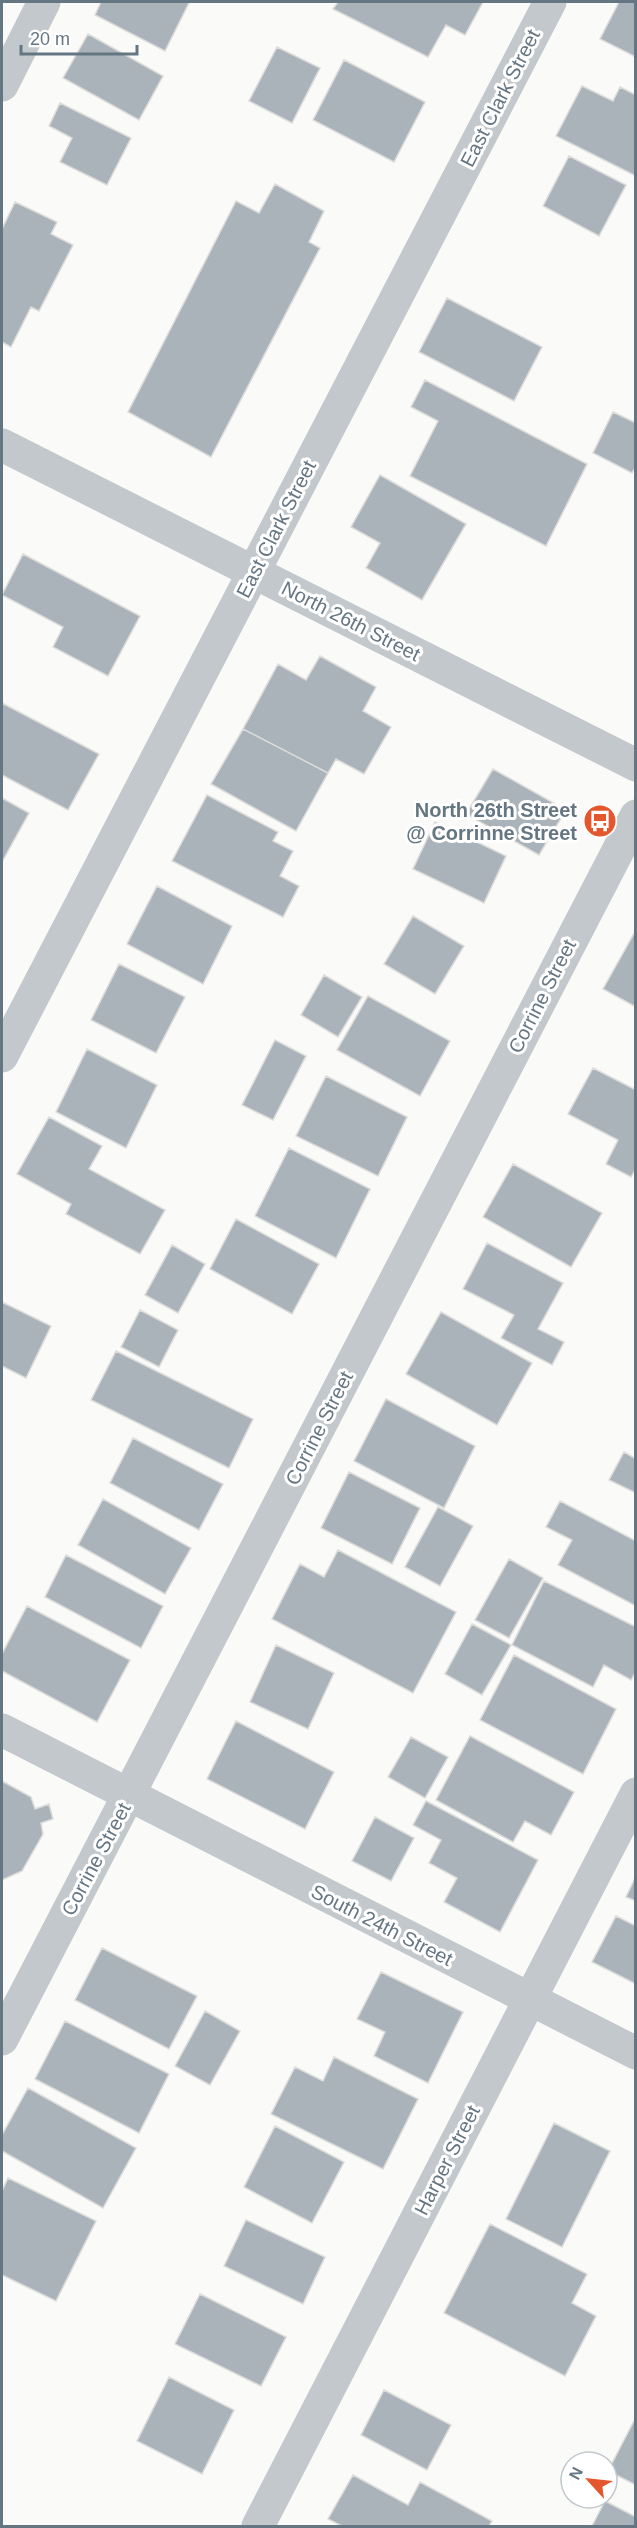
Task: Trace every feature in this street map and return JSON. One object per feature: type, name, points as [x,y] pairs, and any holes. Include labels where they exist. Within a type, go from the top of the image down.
[{"type":"street","points":[[2,85],[44,2]]},
{"type":"street","name":"East Clark Street","points":[[2,1056],[550,2]]},
{"type":"street","name":"North 26th Street","points":[[2,445],[636,765]]},
{"type":"street","name":"Corrine Street","points":[[2,2039],[636,816]]},
{"type":"street","name":"South 24th Street","points":[[2,1730],[129,1797],[636,2053]]},
{"type":"street","name":"Harper Street","points":[[258,2526],[636,1794]]},
{"type":"building","points":[[101,2],[189,3],[165,51],[95,15]]},
{"type":"building","points":[[338,2],[483,2],[465,35],[446,25],[428,57],[333,9]]},
{"type":"building","points":[[619,2],[636,2],[636,57],[600,39]]},
{"type":"building","points":[[88,34],[163,76],[139,120],[63,78]]},
{"type":"building","points":[[277,47],[320,68],[292,123],[249,101]]},
{"type":"building","points":[[344,60],[425,102],[394,162],[313,120]]},
{"type":"building","points":[[582,86],[613,101],[620,87],[636,95],[636,176],[556,136]]},
{"type":"building","points":[[60,103],[131,138],[107,185],[60,162],[72,138],[49,126]]},
{"type":"building","points":[[569,156],[626,185],[599,236],[543,206]]},
{"type":"building","points":[[275,184],[324,211],[309,242],[320,248],[211,457],[128,412],[236,201],[259,213]]},
{"type":"building","points":[[15,202],[57,222],[51,234],[73,245],[39,311],[31,307],[11,347],[2,342],[2,229]]},
{"type":"building","points":[[447,298],[542,347],[514,401],[419,352]]},
{"type":"building","points":[[425,380],[587,464],[546,546],[410,476],[438,421],[411,407]]},
{"type":"building","points":[[613,412],[636,423],[636,466],[632,473],[593,453]]},
{"type":"building","points":[[380,475],[466,524],[422,600],[366,568],[380,543],[351,527]]},
{"type":"building","points":[[23,554],[140,616],[108,676],[53,647],[63,627],[2,595]]},
{"type":"building","points":[[320,656],[376,687],[363,711],[391,727],[364,774],[336,759],[328,773],[243,729],[278,664],[306,680]]},
{"type":"building","points":[[2,703],[99,754],[68,810],[2,775]]},
{"type":"building","points":[[243,729],[328,773],[296,831],[211,784]]},
{"type":"building","points":[[493,769],[566,810],[539,855],[466,814]]},
{"type":"building","points":[[207,795],[278,832],[273,841],[293,851],[280,876],[299,886],[283,917],[172,861]]},
{"type":"building","points":[[2,798],[29,813],[2,862]]},
{"type":"building","points":[[435,822],[506,856],[484,903],[413,869]]},
{"type":"building","points":[[157,886],[232,926],[203,984],[127,944]]},
{"type":"building","points":[[413,916],[464,946],[435,994],[384,964]]},
{"type":"building","points":[[636,930],[636,1007],[603,989]]},
{"type":"building","points":[[119,964],[185,997],[156,1053],[91,1020]]},
{"type":"building","points":[[324,975],[362,997],[338,1037],[301,1015]]},
{"type":"building","points":[[368,996],[450,1041],[420,1096],[337,1050]]},
{"type":"building","points":[[275,1040],[306,1056],[273,1120],[242,1105]]},
{"type":"building","points":[[87,1049],[157,1085],[126,1148],[56,1112]]},
{"type":"building","points":[[593,1068],[636,1090],[636,1168],[631,1177],[606,1164],[618,1140],[568,1114]]},
{"type":"building","points":[[326,1076],[407,1117],[378,1176],[296,1136]]},
{"type":"building","points":[[49,1117],[102,1146],[89,1169],[165,1210],[140,1254],[66,1214],[71,1204],[17,1174]]},
{"type":"building","points":[[289,1148],[370,1189],[336,1258],[255,1216]]},
{"type":"building","points":[[513,1164],[602,1213],[571,1267],[483,1217]]},
{"type":"building","points":[[236,1219],[319,1264],[292,1314],[210,1269]]},
{"type":"building","points":[[487,1243],[563,1283],[538,1329],[564,1342],[552,1365],[501,1338],[514,1315],[463,1289]]},
{"type":"building","points":[[172,1245],[205,1264],[178,1313],[145,1295]]},
{"type":"building","points":[[2,1302],[51,1326],[26,1378],[2,1366]]},
{"type":"building","points":[[140,1310],[178,1330],[159,1367],[121,1347]]},
{"type":"building","points":[[441,1312],[532,1363],[497,1425],[406,1374]]},
{"type":"building","points":[[116,1351],[253,1419],[229,1468],[91,1400]]},
{"type":"building","points":[[386,1399],[475,1446],[444,1508],[354,1461]]},
{"type":"building","points":[[133,1438],[223,1484],[199,1530],[110,1483]]},
{"type":"building","points":[[624,1452],[636,1459],[636,1493],[609,1480]]},
{"type":"building","points":[[349,1472],[420,1508],[392,1564],[321,1528]]},
{"type":"building","points":[[103,1499],[191,1548],[165,1594],[78,1545]]},
{"type":"building","points":[[560,1501],[636,1541],[636,1606],[558,1565],[572,1540],[546,1527]]},
{"type":"building","points":[[438,1507],[473,1526],[440,1586],[405,1567]]},
{"type":"building","points":[[338,1550],[456,1612],[413,1693],[272,1619],[300,1564],[324,1577]]},
{"type":"building","points":[[66,1555],[163,1606],[141,1648],[45,1597]]},
{"type":"building","points":[[509,1559],[543,1578],[509,1638],[475,1620]]},
{"type":"building","points":[[544,1581],[636,1627],[636,1671],[631,1680],[604,1665],[593,1687],[512,1645]]},
{"type":"building","points":[[27,1606],[130,1660],[97,1722],[2,1671],[2,1654]]},
{"type":"building","points":[[472,1624],[511,1645],[482,1695],[445,1674]]},
{"type":"building","points":[[276,1645],[334,1673],[308,1729],[250,1702]]},
{"type":"building","points":[[514,1655],[616,1709],[583,1774],[480,1720]]},
{"type":"building","points":[[236,1721],[334,1772],[305,1829],[207,1779]]},
{"type":"building","points":[[470,1736],[574,1792],[551,1835],[525,1821],[513,1842],[436,1800]]},
{"type":"building","points":[[411,1737],[448,1757],[425,1798],[388,1777]]},
{"type":"building","points":[[2,1781],[31,1797],[35,1809],[49,1804],[53,1819],[41,1823],[43,1834],[22,1871],[2,1880]]},
{"type":"building","points":[[426,1801],[538,1860],[500,1932],[444,1902],[457,1878],[429,1863],[441,1840],[413,1825]]},
{"type":"building","points":[[375,1817],[414,1838],[391,1881],[352,1861]]},
{"type":"building","points":[[636,1876],[636,1901],[626,1897]]},
{"type":"building","points":[[616,1916],[636,1926],[636,1984],[592,1962]]},
{"type":"building","points":[[102,1948],[197,1996],[169,2049],[75,2000]]},
{"type":"building","points":[[381,1972],[463,2012],[428,2083],[374,2056],[385,2032],[357,2019]]},
{"type":"building","points":[[205,2011],[240,2031],[210,2085],[175,2066]]},
{"type":"building","points":[[65,2021],[169,2074],[139,2133],[35,2079]]},
{"type":"building","points":[[334,2057],[418,2099],[383,2169],[271,2114],[295,2067],[323,2081]]},
{"type":"building","points":[[28,2088],[136,2148],[103,2208],[2,2151],[2,2135]]},
{"type":"building","points":[[554,2123],[610,2151],[562,2247],[506,2219]]},
{"type":"building","points":[[275,2126],[344,2162],[312,2223],[244,2187]]},
{"type":"building","points":[[8,2178],[96,2221],[56,2301],[2,2275],[2,2191]]},
{"type":"building","points":[[246,2220],[325,2257],[303,2304],[224,2266]]},
{"type":"building","points":[[490,2224],[587,2274],[572,2303],[596,2316],[565,2376],[444,2313]]},
{"type":"building","points":[[200,2294],[286,2337],[261,2386],[175,2344]]},
{"type":"building","points":[[169,2377],[234,2410],[202,2474],[137,2441]]},
{"type":"building","points":[[384,2390],[451,2425],[427,2470],[361,2435]]},
{"type":"building","points":[[636,2417],[636,2485],[619,2476],[619,2450]]},
{"type":"building","points":[[353,2475],[408,2505],[420,2482],[492,2521],[489,2526],[342,2526],[328,2519]]},
{"type":"building","points":[[619,2508],[636,2517],[636,2526],[592,2526],[600,2510]]},
{"type":"place","name":"North 26th Street @ Corrinne Street","points":[[600,821]]}]
